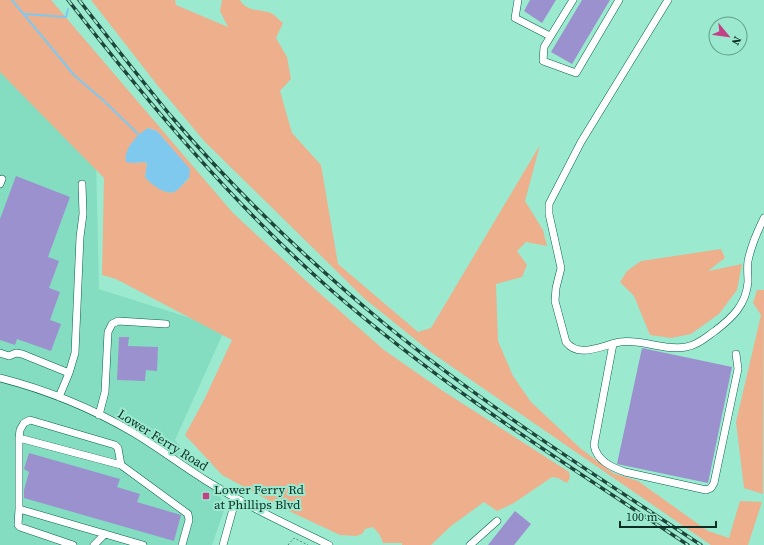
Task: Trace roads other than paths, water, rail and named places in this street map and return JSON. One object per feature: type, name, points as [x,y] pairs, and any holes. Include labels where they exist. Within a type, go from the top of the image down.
[{"type":"street","points":[[518,0],[516,18],[550,36]]},
{"type":"street","points":[[573,0],[544,47],[543,60],[576,73],[619,0]]},
{"type":"street","points":[[668,0],[581,142],[549,204],[549,214],[561,268],[556,288],[555,301],[566,342],[569,346],[577,349],[589,350],[613,344],[638,341],[670,348],[686,347],[698,343],[731,318],[744,299],[748,283],[748,262],[755,235],[764,218]]},
{"type":"street","points":[[59,397],[75,353],[80,237],[83,214],[82,184]]},
{"type":"street","points":[[99,415],[105,392],[108,332],[112,324],[118,321],[166,324]]},
{"type":"street","points":[[613,344],[594,445],[600,459],[613,468],[625,472],[706,490],[711,488],[714,483],[738,369],[736,354]]},
{"type":"street","points":[[0,353],[9,356],[16,353],[22,354],[69,372]]},
{"type":"street","name":"Lower Ferry Road","points":[[0,378],[59,397],[99,415],[133,433],[236,498],[329,545]]},
{"type":"street","points":[[73,545],[18,525],[19,438],[21,427],[24,423],[30,420],[115,445],[118,448],[121,465]]},
{"type":"street","points":[[19,438],[121,465],[188,514],[189,520],[182,545]]},
{"type":"street","points":[[223,545],[236,498]]},
{"type":"street","points":[[19,509],[143,545]]},
{"type":"street","points":[[470,545],[497,521]]},
{"type":"street","points":[[94,545],[105,534]]},
{"type":"water","points":[[148,128],[157,131],[190,169],[189,178],[178,190],[174,192],[166,192],[154,186],[147,180],[145,177],[147,164],[145,162],[126,162],[127,152],[132,142]]},
{"type":"waterway","points":[[12,0],[74,75],[104,101],[139,135]]},
{"type":"waterway","points":[[25,14],[66,17],[68,9]]},
{"type":"railway","points":[[68,0],[129,77],[193,151],[260,223],[331,290],[416,359],[505,424],[688,545]]},
{"type":"railway","points":[[79,0],[158,101],[220,171],[246,198],[328,276],[386,325],[462,384],[580,466],[701,545]]},
{"type":"place","name":"Lower Ferry Rd at Phillips Blvd","points":[[206,496]]}]
